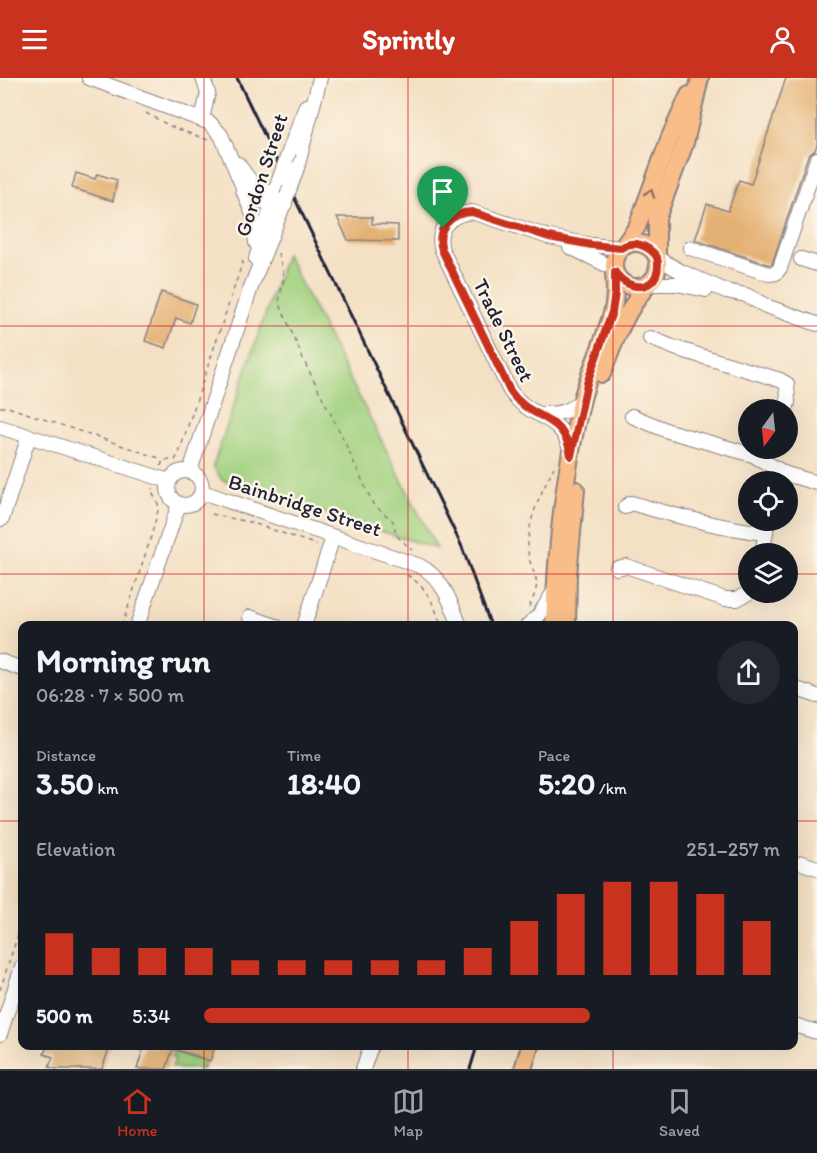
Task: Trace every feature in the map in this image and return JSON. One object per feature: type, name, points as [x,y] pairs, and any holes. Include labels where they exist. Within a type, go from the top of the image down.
[{"type":"main road","points":[[554,621],[560,532],[571,456],[582,400],[612,312],[615,294],[615,256],[637,227],[670,137],[699,78]]},
{"type":"main road","points":[[567,621],[568,575],[576,485],[586,426],[597,389],[619,332],[633,303],[658,272],[657,218],[685,143],[699,78]]},
{"type":"main road","points":[[623,246],[640,244],[658,258]]},
{"type":"main road","points":[[614,270],[619,278],[628,284],[638,287],[649,284]]},
{"type":"main road","points":[[523,1069],[529,1050]]},
{"type":"street","points":[[89,78],[197,118],[217,129],[231,155],[250,180],[259,188],[280,199]]},
{"type":"street","points":[[197,118],[208,93],[203,78]]},
{"type":"street","name":"Gordon Street","points":[[190,471],[280,199],[279,180],[320,78]]},
{"type":"street","name":"Gordon Street","points":[[251,287],[251,255],[297,168],[320,78]]},
{"type":"street","points":[[231,155],[255,226],[251,255]]},
{"type":"street","points":[[690,248],[769,274],[776,273],[780,268],[817,159]]},
{"type":"street","points":[[241,186],[252,198],[280,199]]},
{"type":"street","name":"Trade Street","points":[[549,237],[472,212],[461,213],[447,222],[440,238],[442,250],[510,391],[526,408],[553,422],[563,431],[571,456]]},
{"type":"street","points":[[549,237],[592,245],[623,246]]},
{"type":"street","points":[[549,237],[614,270]]},
{"type":"street","points":[[658,258],[680,271],[726,291],[746,295],[766,306],[817,324]]},
{"type":"street","points":[[801,259],[817,264]]},
{"type":"street","points":[[649,284],[693,286],[747,305],[766,306]]},
{"type":"street","points":[[650,338],[675,348],[780,380],[787,384],[788,399]]},
{"type":"street","points":[[537,414],[564,413],[574,408],[582,400]]},
{"type":"street","points":[[632,416],[668,431],[753,455],[770,463],[777,471]]},
{"type":"street","points":[[0,427],[169,481]]},
{"type":"street","points":[[1,520],[29,436]]},
{"type":"street","points":[[770,463],[771,459]]},
{"type":"street","points":[[190,471],[200,479],[202,492],[195,502],[187,505],[179,504],[171,497],[169,481],[180,472],[190,471]]},
{"type":"street","points":[[798,480],[817,483]]},
{"type":"street","name":"Bainbridge Street","points":[[202,492],[420,566],[434,576],[450,600],[458,621]]},
{"type":"street","points":[[139,621],[179,504]]},
{"type":"street","points":[[625,507],[631,504],[728,528],[738,528]]},
{"type":"street","points":[[306,621],[333,537]]},
{"type":"street","name":"Bainbridge Street","points":[[395,557],[417,571],[429,584],[442,604],[448,621]]},
{"type":"street","points":[[617,568],[626,566],[725,598],[738,598]]},
{"type":"street","points":[[526,621],[539,615],[555,590]]},
{"type":"street","points":[[250,617],[262,621]]},
{"type":"street","points":[[0,661],[18,668]]},
{"type":"street","points":[[798,689],[817,696]]},
{"type":"street","points":[[802,863],[817,868]]},
{"type":"street","points":[[0,1034],[18,979]]},
{"type":"street","points":[[798,1025],[817,1032]]},
{"type":"street","points":[[363,1069],[370,1050]]},
{"type":"path","points":[[146,113],[170,126],[208,139],[211,143]]},
{"type":"path","points":[[279,247],[279,260],[284,276],[279,302],[304,361],[373,504],[393,521],[397,536],[419,555]]},
{"type":"path","points":[[0,407],[8,407],[163,460],[175,460],[251,255]]},
{"type":"path","points":[[159,469],[163,460]]},
{"type":"path","points":[[526,611],[536,592],[537,585],[528,551],[529,531],[540,496],[555,466]]},
{"type":"path","points":[[124,621],[159,507],[152,493],[154,486]]},
{"type":"path","points":[[0,990],[18,934]]},
{"type":"green space","points":[[286,254],[437,549],[222,480],[213,466]]},
{"type":"green space","points":[[174,1051],[205,1061],[202,1068],[204,1069],[172,1067],[175,1058],[172,1057]]},
{"type":"building","points":[[786,78],[817,78],[817,145],[808,156],[770,265],[695,240],[707,204],[728,211],[739,180],[751,184]]},
{"type":"building","points":[[76,173],[95,179],[97,174],[117,180],[113,201],[72,188]]},
{"type":"building","points":[[337,217],[372,217],[372,224],[398,225],[398,241],[348,240]]},
{"type":"building","points":[[161,292],[196,304],[190,323],[176,318],[166,348],[145,341]]},
{"type":"building","points":[[46,1050],[109,1050],[102,1069],[56,1069],[49,1067],[53,1057],[44,1054]]},
{"type":"building","points":[[143,1050],[173,1050],[166,1069],[137,1069]]},
{"type":"building","points":[[176,1050],[214,1050],[210,1061]]},
{"type":"railway","points":[[237,78],[462,547],[489,621]]},
{"type":"railway","points":[[470,1069],[476,1050]]},
{"type":"route","points":[[472,212],[567,241],[621,248],[628,244],[640,244],[657,257],[658,272],[656,278],[648,285],[638,287],[628,284],[615,272],[612,312],[582,400],[571,456],[569,445],[561,428],[526,408],[510,391],[442,250],[440,238],[443,228],[455,215],[472,212]]}]
